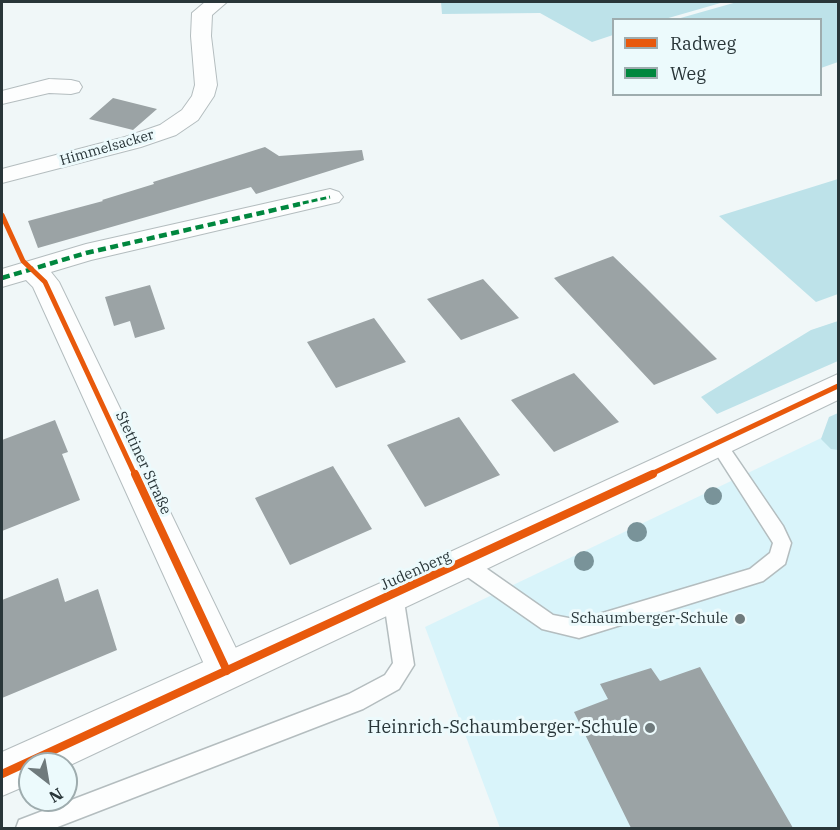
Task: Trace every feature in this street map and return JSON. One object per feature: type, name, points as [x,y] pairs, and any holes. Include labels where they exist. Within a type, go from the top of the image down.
[{"type":"street","name":"Himmelsacker","points":[[2,176],[133,142],[168,130],[190,115],[203,96],[206,85],[201,36],[202,13],[218,2]]},
{"type":"street","points":[[2,98],[49,86],[71,87]]},
{"type":"street","name":"Stettiner Straße","points":[[16,274],[86,253],[330,197]]},
{"type":"street","name":"Stettiner Straße","points":[[16,274],[45,282],[227,671]]},
{"type":"street","name":"Judenberg","points":[[2,774],[463,564],[838,386]]},
{"type":"lane","points":[[463,564],[549,622],[579,629],[756,575],[778,558],[782,543],[777,531],[717,443]]},
{"type":"lane","name":"Judenberg","points":[[27,828],[356,702],[392,682],[404,665],[393,595]]},
{"type":"shaded area","points":[[441,2],[724,2],[668,18],[612,18],[612,35],[592,42],[540,13],[442,14]]},
{"type":"shaded area","points":[[737,2],[838,2],[838,62],[822,68],[822,18],[681,18]]},
{"type":"shaded area","points":[[838,179],[838,294],[816,302],[719,216]]},
{"type":"shaded area","points":[[838,321],[838,361],[717,414],[701,397],[811,330]]},
{"type":"shaded area","points":[[838,413],[838,450],[831,449],[821,439],[829,417]]},
{"type":"shaded area","name":"Heinrich-Schaumberger-Schule","points":[[838,430],[838,828],[500,828],[425,627]]},
{"type":"building","points":[[113,98],[157,109],[133,130],[89,119]]},
{"type":"building","points":[[265,147],[279,156],[362,150],[364,160],[256,194],[251,187],[38,248],[28,221],[103,201],[154,184],[153,182]]},
{"type":"building","points":[[613,256],[717,359],[654,385],[554,278]]},
{"type":"building","points":[[483,279],[519,318],[461,340],[427,299]]},
{"type":"building","points":[[150,285],[165,329],[135,338],[130,321],[114,326],[105,297]]},
{"type":"building","points":[[374,318],[406,362],[336,388],[307,342]]},
{"type":"building","points":[[574,373],[619,422],[554,452],[511,400]]},
{"type":"building","points":[[459,417],[500,475],[425,507],[387,445]]},
{"type":"building","points":[[55,420],[68,452],[62,454],[80,500],[2,531],[2,440]]},
{"type":"building","points":[[333,466],[372,529],[290,565],[255,498]]},
{"type":"building","points":[[58,578],[65,602],[98,589],[117,650],[2,698],[2,600]]},
{"type":"building","points":[[700,667],[793,828],[631,828],[574,712],[608,699],[600,684],[651,668],[660,681]]},
{"type":"marked path","points":[[2,278],[86,253],[330,197]]},
{"type":"cycle path","points":[[2,215],[23,261],[45,282],[227,671]]},
{"type":"cycle path","points":[[2,774],[463,563],[838,386]]},
{"type":"place","name":"Schaumberger-Schule","points":[[740,619]]},
{"type":"place","name":"Heinrich-Schaumberger-Schule","points":[[650,728]]}]
